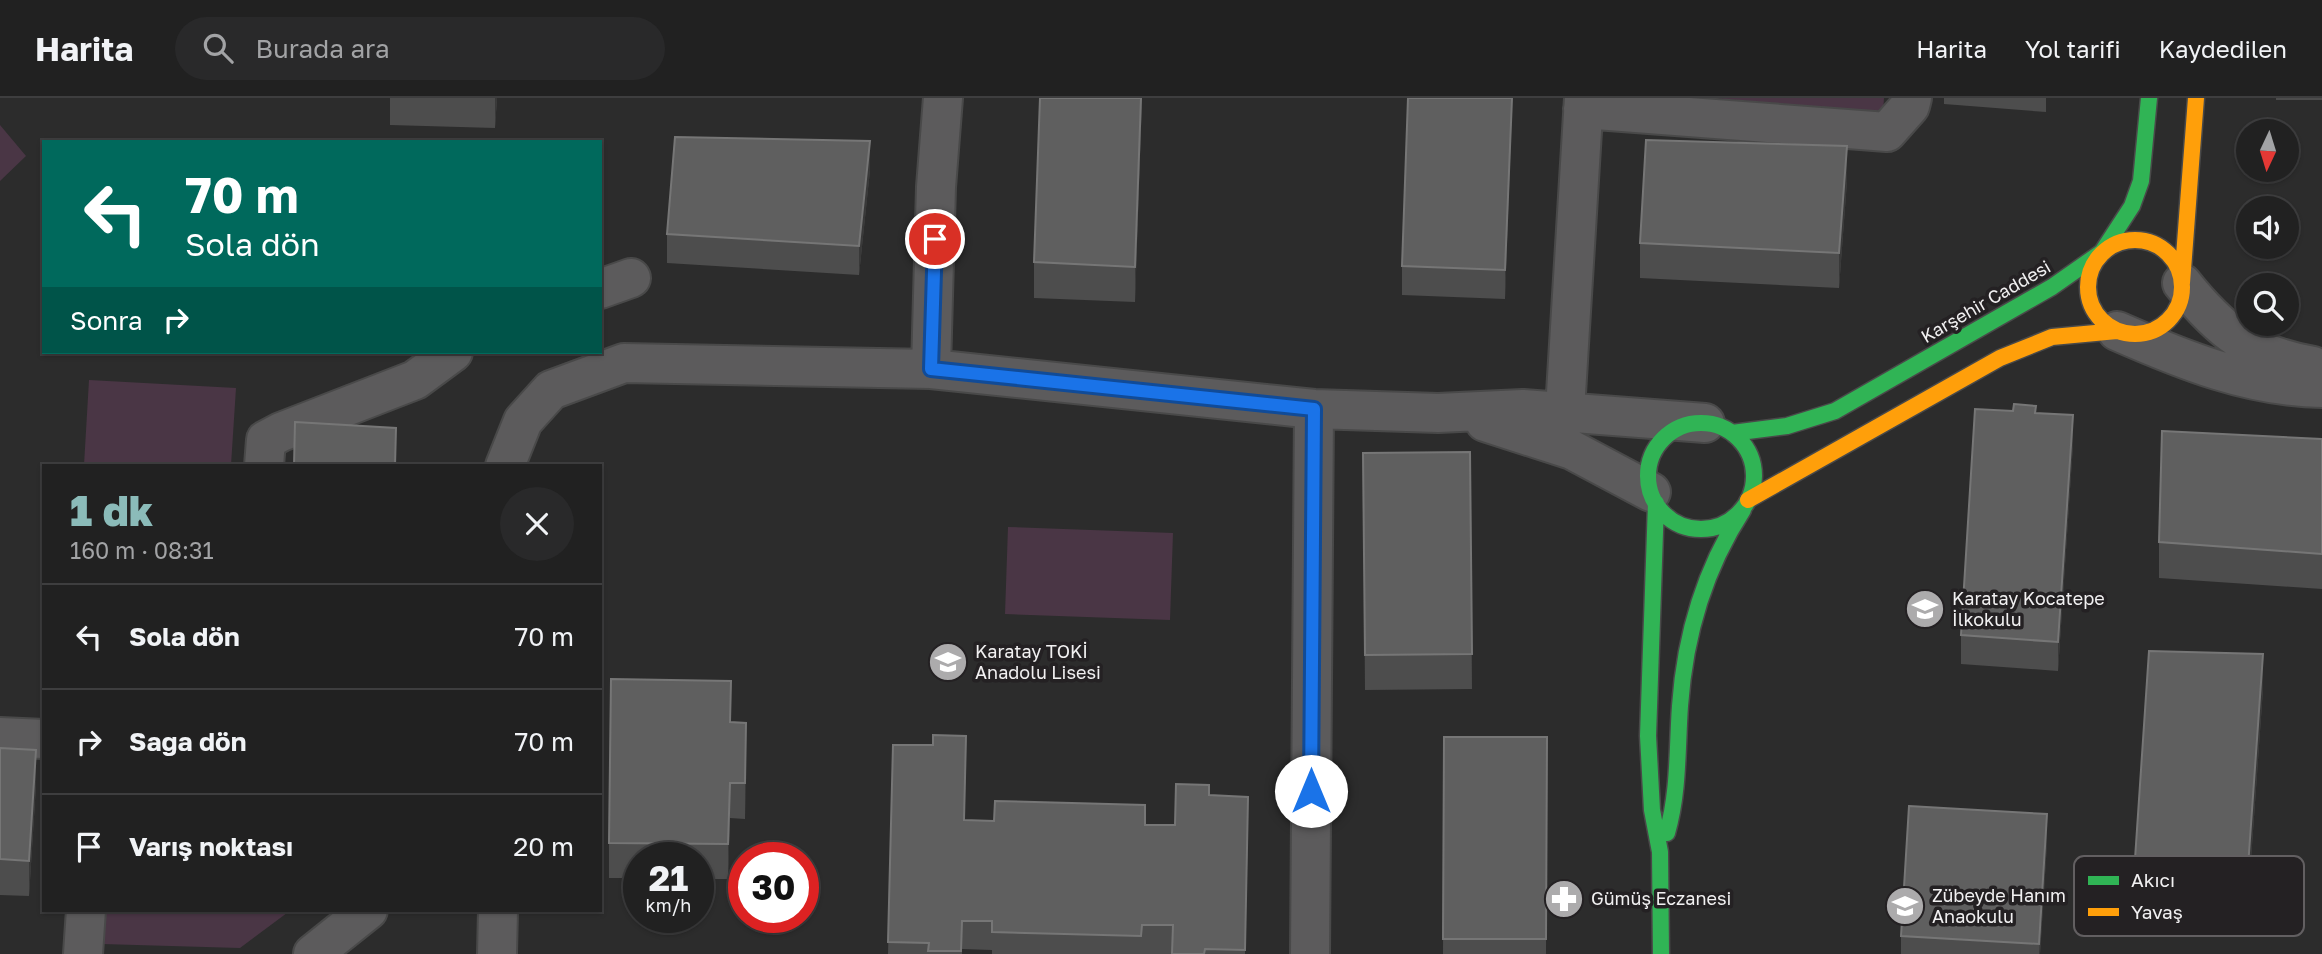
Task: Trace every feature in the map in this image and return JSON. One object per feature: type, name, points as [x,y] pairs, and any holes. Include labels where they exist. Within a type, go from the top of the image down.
[{"type":"street","points":[[931,369],[936,187],[943,98]]},
{"type":"street","points":[[1565,410],[1583,104],[1887,132],[1910,106],[1912,98]]},
{"type":"street","name":"Karşehir Caddesi","points":[[1718,428],[1787,426],[1835,411],[2052,287],[2102,252],[2132,206],[2141,181],[2149,98]]},
{"type":"street","points":[[506,464],[523,421],[551,390],[624,363],[931,369],[1314,409],[1438,414],[1501,425],[1572,450],[1653,498],[1674,520],[1698,529],[1714,527],[1730,521],[1745,505],[2000,358],[2052,337],[2080,332],[2117,331],[2133,334],[2149,332],[2163,326],[2175,314],[2181,299],[2196,98]]},
{"type":"street","points":[[2322,368],[2264,355],[2238,339],[2199,304],[2182,283],[2175,262],[2159,245],[2145,240],[2129,239],[2102,252],[2087,280],[2088,296],[2093,310],[2104,323],[2117,331],[2195,364],[2239,377],[2322,388]]},
{"type":"street","points":[[264,464],[266,440],[415,380],[450,354]]},
{"type":"street","points":[[1310,954],[1314,409]]},
{"type":"street","points":[[1438,414],[1485,409],[1565,410],[1718,428],[1746,447],[1754,462],[1755,479],[1745,505],[1727,532],[1705,575],[1688,638],[1681,676],[1672,817],[1660,852]]},
{"type":"street","points":[[1661,954],[1660,852],[1652,810],[1648,736],[1653,498],[1649,466],[1660,443],[1679,427],[1718,428]]},
{"type":"street","points":[[0,737],[42,739]]},
{"type":"street","points":[[83,954],[86,912]]},
{"type":"street","points":[[313,954],[366,912]]},
{"type":"street","points":[[497,954],[498,912]]},
{"type":"shaded area","points":[[1713,98],[1884,98],[1883,112]]},
{"type":"shaded area","points":[[0,125],[26,156],[0,181]]},
{"type":"shaded area","points":[[89,380],[236,388],[231,464],[84,464]]},
{"type":"shaded area","points":[[1008,527],[1173,533],[1170,620],[1005,614]]},
{"type":"shaded area","points":[[104,912],[288,912],[240,948],[102,944]]},
{"type":"building","points":[[1040,98],[1141,98],[1135,267],[1034,262]]},
{"type":"building","points":[[1408,98],[1512,98],[1505,270],[1402,266]]},
{"type":"building","points":[[675,137],[870,141],[859,246],[667,234]]},
{"type":"building","points":[[1646,140],[1847,146],[1839,253],[1640,243]]},
{"type":"building","points":[[2014,404],[2036,406],[2035,413],[2073,415],[2058,642],[1961,635],[1975,409],[2013,411]]},
{"type":"building","points":[[295,422],[396,428],[395,464],[294,464]]},
{"type":"building","points":[[2162,431],[2322,439],[2322,554],[2159,542]]},
{"type":"building","points":[[1470,452],[1472,654],[1365,655],[1363,453]]},
{"type":"building","points":[[2149,651],[2263,654],[2249,856],[2135,856]]},
{"type":"building","points":[[611,679],[731,681],[730,722],[746,723],[745,783],[730,783],[728,844],[609,843]]},
{"type":"building","points":[[933,735],[966,736],[964,820],[994,821],[995,801],[1145,805],[1145,825],[1175,825],[1176,784],[1209,785],[1209,795],[1248,797],[1245,950],[1205,949],[1204,954],[1172,954],[1173,925],[1142,925],[1141,936],[992,932],[992,921],[962,921],[961,951],[928,951],[929,943],[888,942],[893,745],[933,745]]},
{"type":"building","points":[[1444,737],[1547,737],[1546,939],[1443,939]]},
{"type":"building","points":[[0,748],[36,750],[29,861],[0,859]]},
{"type":"building","points":[[1909,806],[2047,814],[2039,944],[1901,936]]},
{"type":"traffic: fast","points":[[1732,433],[1787,426],[1835,411],[2052,287],[2102,252],[2132,206],[2141,181],[2149,98]]},
{"type":"traffic: fast","points":[[1701,423],[1721,427],[1738,439],[1750,456],[1754,476],[1750,496],[1738,513],[1721,525],[1701,529],[1681,525],[1664,513],[1652,496],[1648,476],[1652,456],[1664,439],[1681,427],[1701,423]]},
{"type":"traffic: fast","points":[[1656,503],[1648,736],[1652,810],[1660,852],[1661,954]]},
{"type":"traffic: fast","points":[[1667,833],[1676,786],[1686,653],[1707,579],[1743,510]]},
{"type":"traffic: slow","points":[[2182,283],[2196,98]]},
{"type":"traffic: slow","points":[[2135,240],[2153,243],[2168,254],[2179,269],[2182,287],[2179,305],[2168,320],[2153,331],[2135,334],[2117,331],[2102,320],[2091,305],[2088,287],[2091,269],[2102,254],[2117,243],[2135,240]]},
{"type":"traffic: slow","points":[[1748,500],[2000,358],[2052,337],[2117,331]]},
{"type":"place","name":"Karatay Kocatepe İlkokulu","points":[[1925,609]]},
{"type":"place","name":"Karatay TOKİ Anadolu Lisesi","points":[[948,662]]},
{"type":"place","name":"Gümüş Eczanesi","points":[[1564,899]]},
{"type":"place","name":"Zübeyde Hanım Anaokulu","points":[[1905,906]]},
{"type":"route","points":[[935,239],[931,369],[1314,409],[1311,791]]}]
